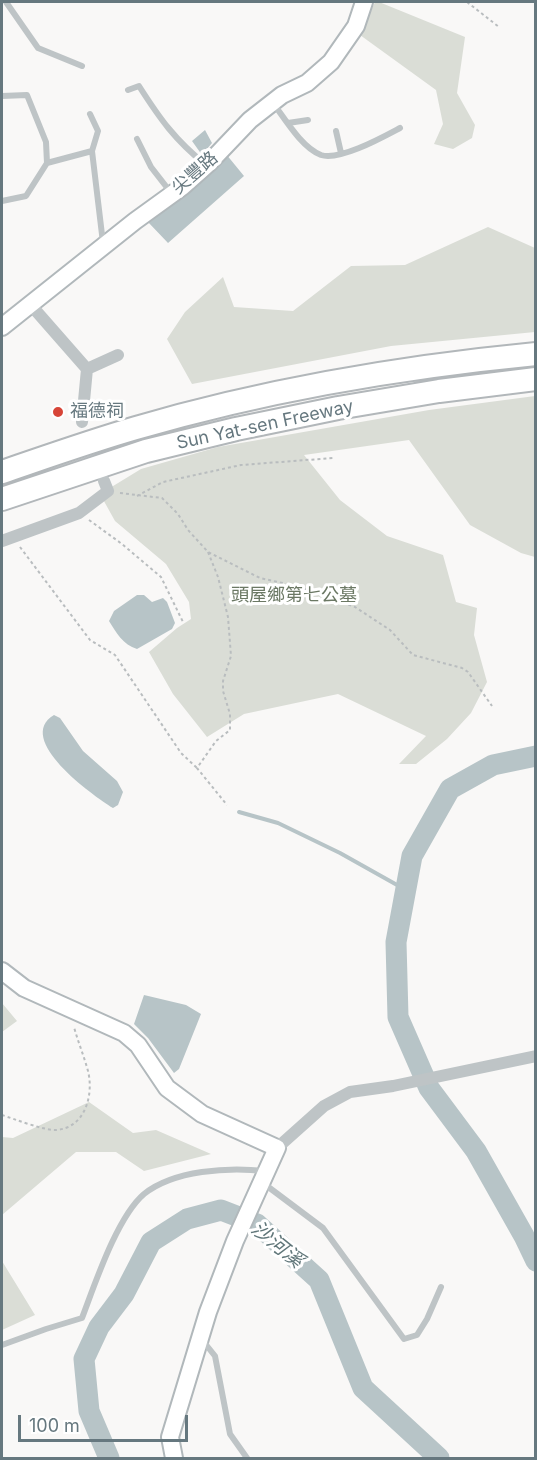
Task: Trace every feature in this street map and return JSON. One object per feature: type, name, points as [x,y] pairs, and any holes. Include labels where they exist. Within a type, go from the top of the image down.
[{"type":"highway","name":"Sun Yat-sen Freeway","points":[[2,472],[137,428],[229,404],[388,373],[536,354]]},
{"type":"highway","name":"Sun Yat-sen Freeway","points":[[2,499],[146,451],[236,429],[338,408],[439,391],[536,379]]},
{"type":"street","name":"尖豐路","points":[[2,327],[206,166],[250,120],[282,95],[307,83],[331,62],[356,26],[364,2]]},
{"type":"street","points":[[30,304],[87,369],[82,422]]},
{"type":"street","points":[[87,369],[118,355]]},
{"type":"street","points":[[7,539],[79,513],[106,486]]},
{"type":"street","points":[[2,971],[24,988],[124,1033],[138,1045],[167,1088],[202,1114],[277,1148]]},
{"type":"street","points":[[174,1458],[170,1437],[208,1312],[235,1241],[277,1148],[324,1106],[350,1092],[393,1086],[536,1056]]},
{"type":"lane","points":[[6,2],[38,48],[82,66]]},
{"type":"lane","points":[[128,90],[139,86],[162,123],[206,166]]},
{"type":"lane","points":[[2,96],[27,95],[46,142],[47,163],[26,196],[2,201]]},
{"type":"lane","points":[[273,103],[310,149],[323,156],[341,153],[375,141],[400,128]]},
{"type":"lane","points":[[90,114],[98,131],[92,151],[103,246]]},
{"type":"lane","points":[[288,123],[308,120]]},
{"type":"lane","points":[[336,131],[341,153]]},
{"type":"lane","points":[[137,139],[151,167],[172,194]]},
{"type":"lane","points":[[47,163],[92,151]]},
{"type":"lane","points":[[2,1346],[82,1318],[109,1249],[126,1217],[143,1194],[173,1177],[239,1168],[263,1181],[323,1228],[404,1339],[417,1335],[441,1287]]},
{"type":"lane","points":[[201,1338],[214,1356],[230,1434],[247,1458]]},
{"type":"path","points":[[467,2],[499,27]]},
{"type":"path","points":[[137,496],[164,482],[241,465],[333,458]]},
{"type":"path","points":[[106,486],[137,496],[162,498],[178,514],[188,530],[208,552],[218,577],[228,617],[231,656],[223,681],[223,691],[230,714],[230,730],[216,741],[197,768]]},
{"type":"path","points":[[79,513],[122,544],[161,577],[183,622]]},
{"type":"path","points":[[7,539],[90,640],[115,655],[181,753],[197,768],[227,806]]},
{"type":"path","points":[[208,552],[260,578],[296,586],[355,607],[390,630],[413,655],[462,668],[492,706]]},
{"type":"path","points":[[2,1114],[55,1130],[73,1125],[86,1110],[89,1095],[88,1072],[70,1009]]},
{"type":"green space","points":[[375,2],[465,37],[457,93],[475,125],[472,138],[453,149],[434,144],[443,124],[436,90],[360,35]]},
{"type":"green space","points":[[488,227],[535,248],[535,332],[391,346],[192,384],[167,339],[185,312],[223,277],[234,307],[293,311],[351,266],[405,265]]},
{"type":"green space","name":"頭屋鄉第七公墓","points":[[535,396],[535,557],[521,553],[470,525],[409,440],[304,455],[340,500],[387,536],[443,555],[456,602],[477,608],[474,635],[487,682],[471,713],[447,739],[416,764],[399,764],[426,736],[338,694],[244,714],[207,737],[173,694],[149,652],[191,619],[189,602],[166,564],[115,521],[100,494],[141,469],[218,447],[429,410]]},
{"type":"green space","points":[[2,1003],[17,1021],[2,1032]]},
{"type":"green space","points":[[89,1102],[133,1133],[156,1130],[211,1154],[144,1171],[116,1152],[76,1152],[2,1215],[2,1137],[13,1138]]},
{"type":"green space","points":[[2,1261],[35,1315],[2,1330]]},
{"type":"shaded area","points":[[205,130],[212,143],[202,155],[192,141]]},
{"type":"shaded area","points":[[226,154],[244,176],[168,243],[148,222]]},
{"type":"shaded area","points":[[137,595],[144,595],[152,602],[163,598],[167,602],[175,623],[172,629],[137,649],[117,634],[109,621],[114,611]]},
{"type":"shaded area","points":[[54,715],[60,718],[83,751],[117,781],[123,792],[118,805],[113,808],[89,791],[61,766],[50,752],[43,738],[44,725]]},
{"type":"shaded area","points":[[144,995],[186,1005],[201,1014],[179,1069],[174,1073],[148,1038],[134,1024]]},
{"type":"waterway","name":"沙河溪","points":[[536,756],[493,765],[450,789],[412,856],[396,942],[398,1017],[429,1088],[476,1151],[536,1261]]},
{"type":"waterway","points":[[239,812],[278,823],[340,853],[406,890]]},
{"type":"waterway","name":"沙河溪","points":[[109,1458],[89,1411],[84,1359],[99,1327],[124,1294],[151,1242],[187,1219],[221,1210],[257,1224],[319,1280],[363,1388],[439,1458]]},
{"type":"place","name":"福德祠","points":[[58,412]]}]
